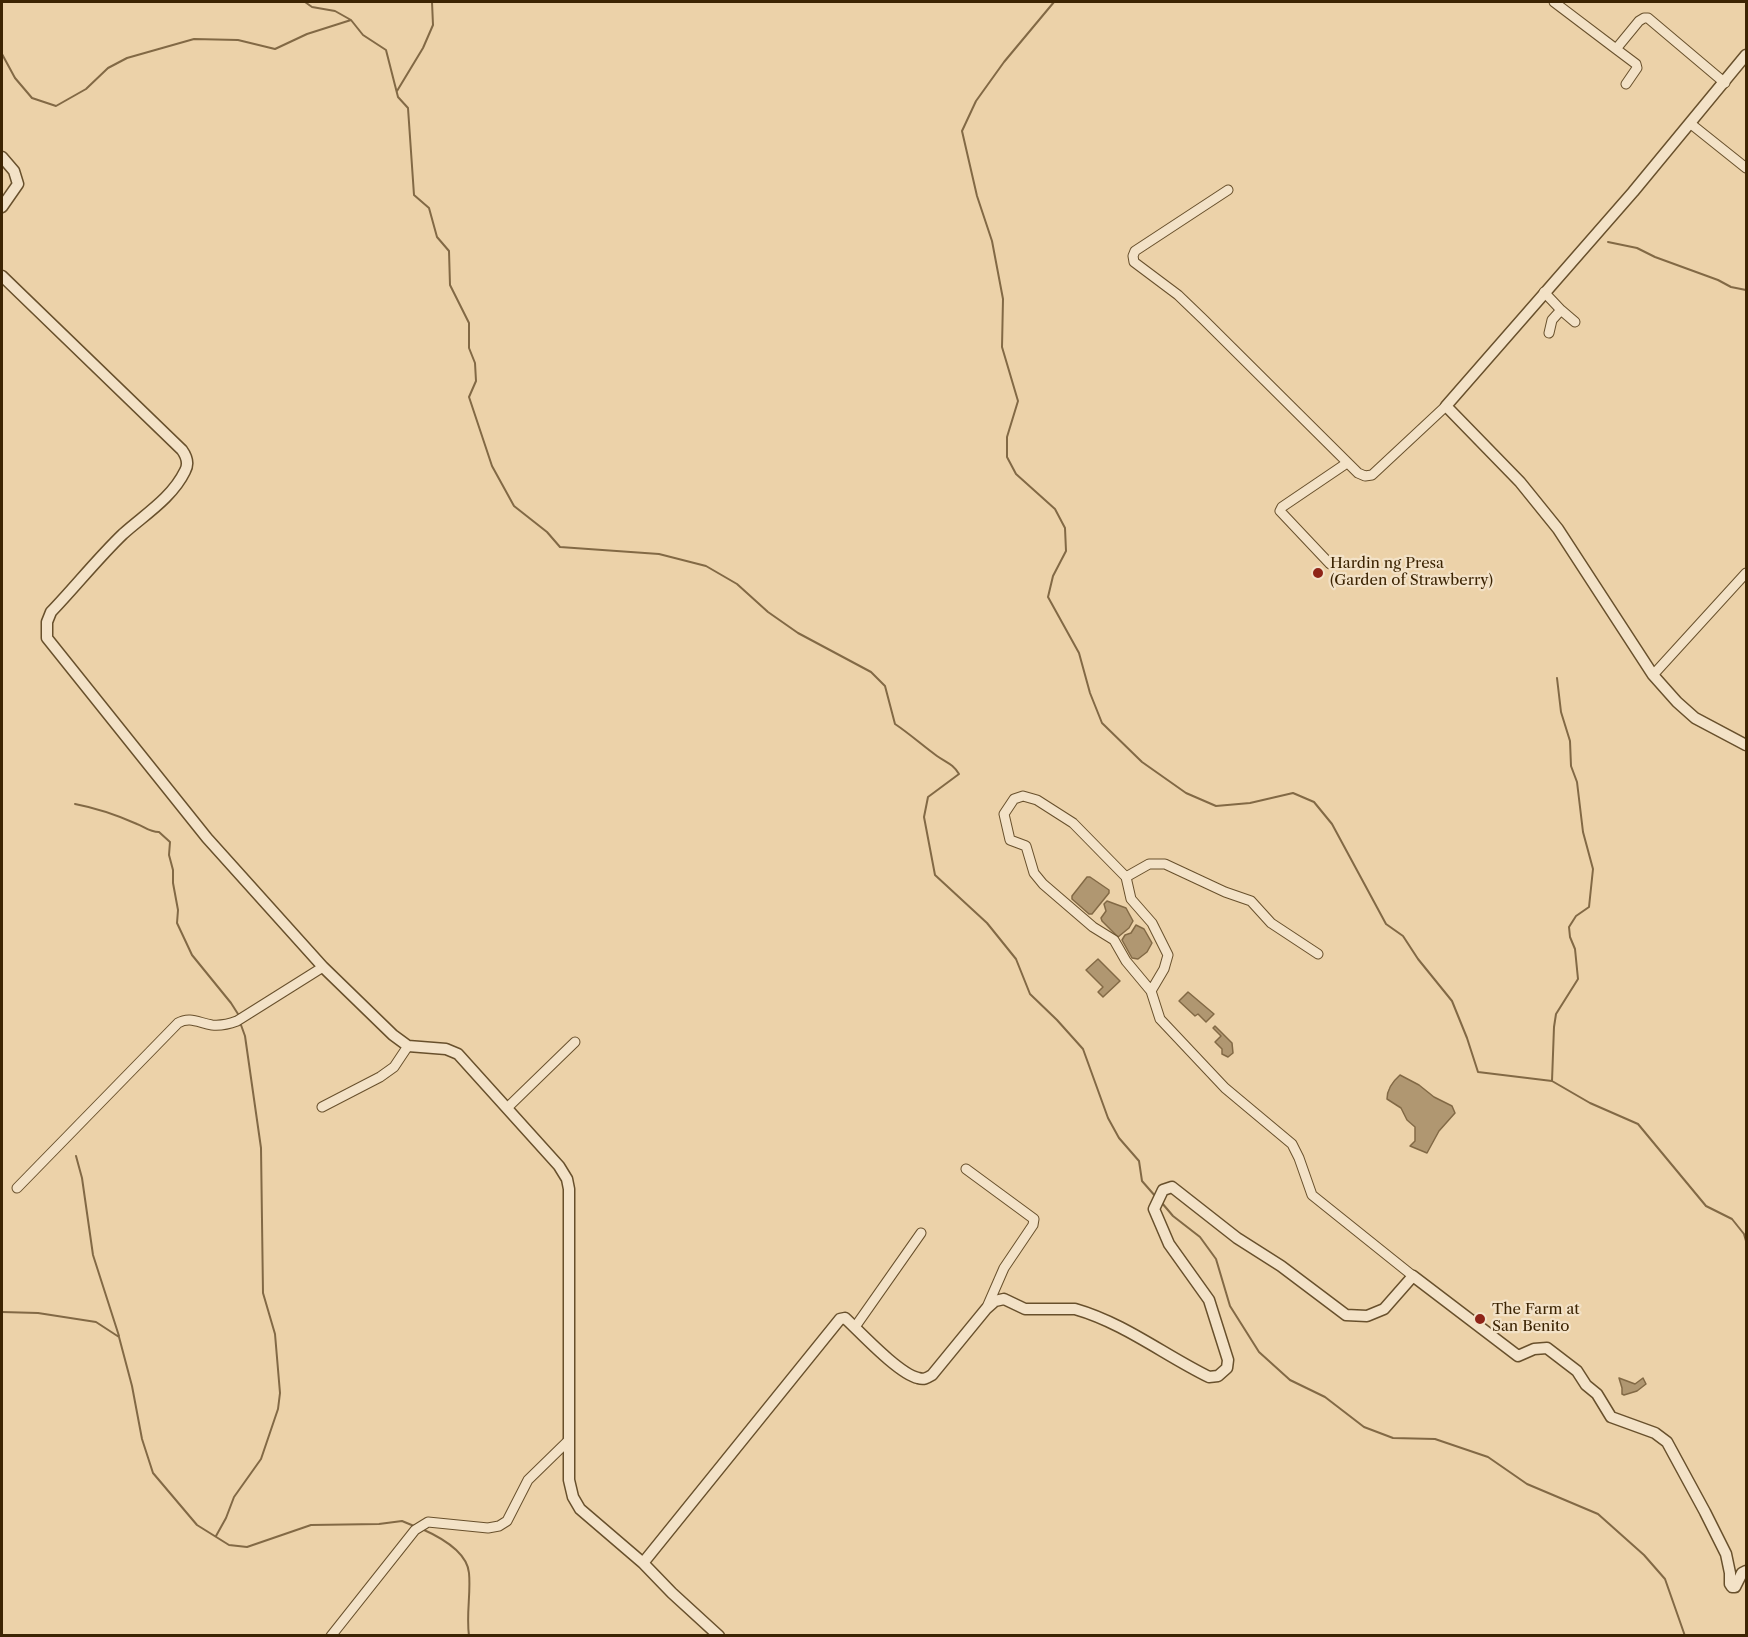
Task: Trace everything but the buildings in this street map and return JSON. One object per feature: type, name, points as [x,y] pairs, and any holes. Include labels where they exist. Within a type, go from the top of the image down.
[{"type":"street","points":[[1554,2],[1616,49],[1637,68],[1626,84]]},
{"type":"street","points":[[1616,49],[1639,21],[1648,18],[1725,83]]},
{"type":"street","points":[[1227,190],[1135,250],[1134,262],[1178,295],[1358,473],[1365,476],[1372,475],[1429,419],[1446,406],[1633,192],[1746,55]]},
{"type":"street","points":[[1691,124],[1746,168]]},
{"type":"street","points":[[2,157],[15,171],[18,184],[2,207]]},
{"type":"street","points":[[2,276],[182,450],[187,463],[176,485],[152,511],[124,533],[51,612],[47,622],[47,638],[207,838],[323,968],[408,1046],[446,1049],[458,1054],[559,1166],[567,1179],[569,1189],[569,1480],[573,1497],[580,1509],[643,1563],[672,1593],[719,1635]]},
{"type":"street","points":[[1544,292],[1575,322]]},
{"type":"street","points":[[1549,333],[1552,321],[1561,310]]},
{"type":"street","points":[[1446,406],[1521,482],[1557,529],[1653,675],[1695,718],[1746,744]]},
{"type":"street","points":[[1330,564],[1280,511],[1282,507],[1347,463]]},
{"type":"street","points":[[1653,675],[1746,573]]},
{"type":"street","points":[[1151,991],[1164,969],[1168,955],[1152,923],[1131,899],[1126,877],[1073,823],[1037,800],[1023,796],[1014,799],[1004,814],[1010,840],[1026,846],[1034,873],[1043,884],[1093,927],[1114,940],[1126,961],[1151,991],[1160,1019],[1225,1088],[1292,1144],[1312,1196],[1518,1356],[1523,1356],[1534,1348],[1546,1348],[1577,1371],[1586,1385],[1597,1394],[1611,1418],[1661,1437],[1672,1449],[1725,1554],[1732,1587],[1739,1582],[1742,1572],[1746,1571]]},
{"type":"street","points":[[1126,877],[1149,864],[1165,864],[1251,902],[1271,923],[1318,954]]},
{"type":"street","points":[[17,1188],[178,1023],[188,1019],[225,1026],[323,968]]},
{"type":"street","points":[[507,1108],[575,1042]]},
{"type":"street","points":[[322,1107],[380,1077],[394,1067],[408,1046]]},
{"type":"street","points":[[966,1168],[1034,1219],[1033,1225],[1004,1268],[986,1309]]},
{"type":"street","points":[[643,1563],[840,1319],[845,1318],[905,1372],[925,1379],[932,1376],[986,1309],[995,1301],[1004,1299],[1025,1309],[1076,1309],[1123,1328],[1209,1377],[1218,1376],[1227,1368],[1228,1360],[1209,1300],[1169,1244],[1154,1209],[1163,1190],[1172,1187],[1237,1238],[1281,1266],[1346,1315],[1367,1316],[1384,1309],[1413,1276]]},
{"type":"street","points":[[855,1327],[921,1233]]},
{"type":"street","points":[[330,1635],[415,1530],[428,1522],[488,1528],[507,1521],[528,1480],[569,1440]]},
{"type":"shaded area","points":[[1087,877],[1109,890],[1092,914],[1072,899]]},
{"type":"shaded area","points":[[1107,901],[1126,908],[1133,921],[1129,928],[1118,937],[1101,918],[1106,911],[1104,904]]},
{"type":"shaded area","points":[[1136,925],[1144,929],[1152,943],[1147,952],[1138,959],[1132,958],[1122,940],[1125,935],[1131,933]]},
{"type":"shaded area","points":[[1098,959],[1120,981],[1103,997],[1098,992],[1103,987],[1086,970]]},
{"type":"shaded area","points":[[1188,992],[1214,1014],[1206,1022],[1198,1014],[1195,1016],[1179,1001]]},
{"type":"shaded area","points":[[1215,1026],[1232,1043],[1233,1053],[1228,1057],[1222,1054],[1222,1049],[1215,1042],[1221,1036],[1213,1028]]},
{"type":"shaded area","points":[[1400,1075],[1452,1106],[1455,1113],[1439,1131],[1427,1153],[1410,1146],[1415,1141],[1415,1127],[1407,1120],[1401,1108],[1387,1099],[1390,1086]]},
{"type":"shaded area","points":[[1619,1378],[1635,1384],[1643,1378],[1646,1384],[1637,1391],[1624,1395]]},
{"type":"waterway","points":[[305,2],[312,7],[335,11],[351,20],[363,35],[386,50],[398,97],[408,108],[414,195],[429,208],[437,237],[449,251],[450,285],[469,323],[469,348],[475,363],[476,381],[469,397],[492,466],[514,506],[547,532],[560,547],[659,554],[706,566],[737,584],[768,612],[798,633],[871,672],[885,686],[895,724],[952,766],[959,774],[928,797],[924,817],[935,875],[987,923],[1016,959],[1030,994],[1083,1049],[1108,1118],[1119,1138],[1139,1161],[1142,1181],[1156,1197]]},
{"type":"waterway","points":[[397,91],[423,48],[433,25],[432,2]]},
{"type":"waterway","points":[[1054,2],[1004,62],[976,101],[962,131],[977,196],[992,241],[1003,299],[1002,347],[1018,401],[1007,437],[1007,457],[1016,474],[1055,509],[1065,528],[1066,551],[1053,576],[1048,597],[1079,653],[1090,693],[1102,723],[1142,762],[1186,793],[1216,806],[1250,803],[1293,793],[1314,802],[1332,824],[1386,924],[1403,936],[1418,959],[1452,1001],[1478,1072],[1552,1081],[1590,1103],[1638,1124],[1706,1206],[1732,1219],[1744,1234],[1746,1241]]},
{"type":"waterway","points":[[2,54],[15,78],[32,98],[56,106],[86,89],[108,68],[127,58],[194,39],[238,40],[275,49],[307,34],[351,20]]},
{"type":"waterway","points":[[1608,242],[1637,248],[1731,287],[1746,290]]},
{"type":"waterway","points":[[1552,1081],[1556,1014],[1578,979],[1575,949],[1569,927],[1576,916],[1589,907],[1593,869],[1583,832],[1577,782],[1571,766],[1570,741],[1561,712],[1557,678]]},
{"type":"waterway","points":[[75,804],[106,812],[159,832],[170,842],[169,855],[178,910],[177,923],[192,955],[238,1014]]},
{"type":"waterway","points":[[216,1536],[234,1497],[261,1459],[278,1409],[280,1393],[275,1334],[263,1293],[261,1148],[245,1036],[241,1025]]},
{"type":"waterway","points":[[76,1156],[82,1178],[93,1255],[119,1336]]},
{"type":"waterway","points":[[1162,1203],[1173,1216],[1200,1237],[1216,1259],[1230,1306],[1259,1352],[1290,1380],[1325,1397],[1364,1427],[1393,1438],[1435,1439],[1488,1457],[1527,1484],[1598,1514],[1644,1555],[1665,1579],[1685,1636]]},
{"type":"waterway","points":[[2,1312],[38,1313],[96,1322],[119,1337],[132,1386],[142,1439],[153,1473],[197,1525],[229,1545],[247,1547],[311,1525],[379,1524],[402,1521],[414,1526]]},
{"type":"waterway","points":[[422,1529],[451,1546],[467,1565],[469,1636]]},
{"type":"place","name":"Hardin ng Presa (Garden of Strawberry)","points":[[1318,573]]},
{"type":"place","name":"The Farm at San Benito","points":[[1480,1319]]}]
